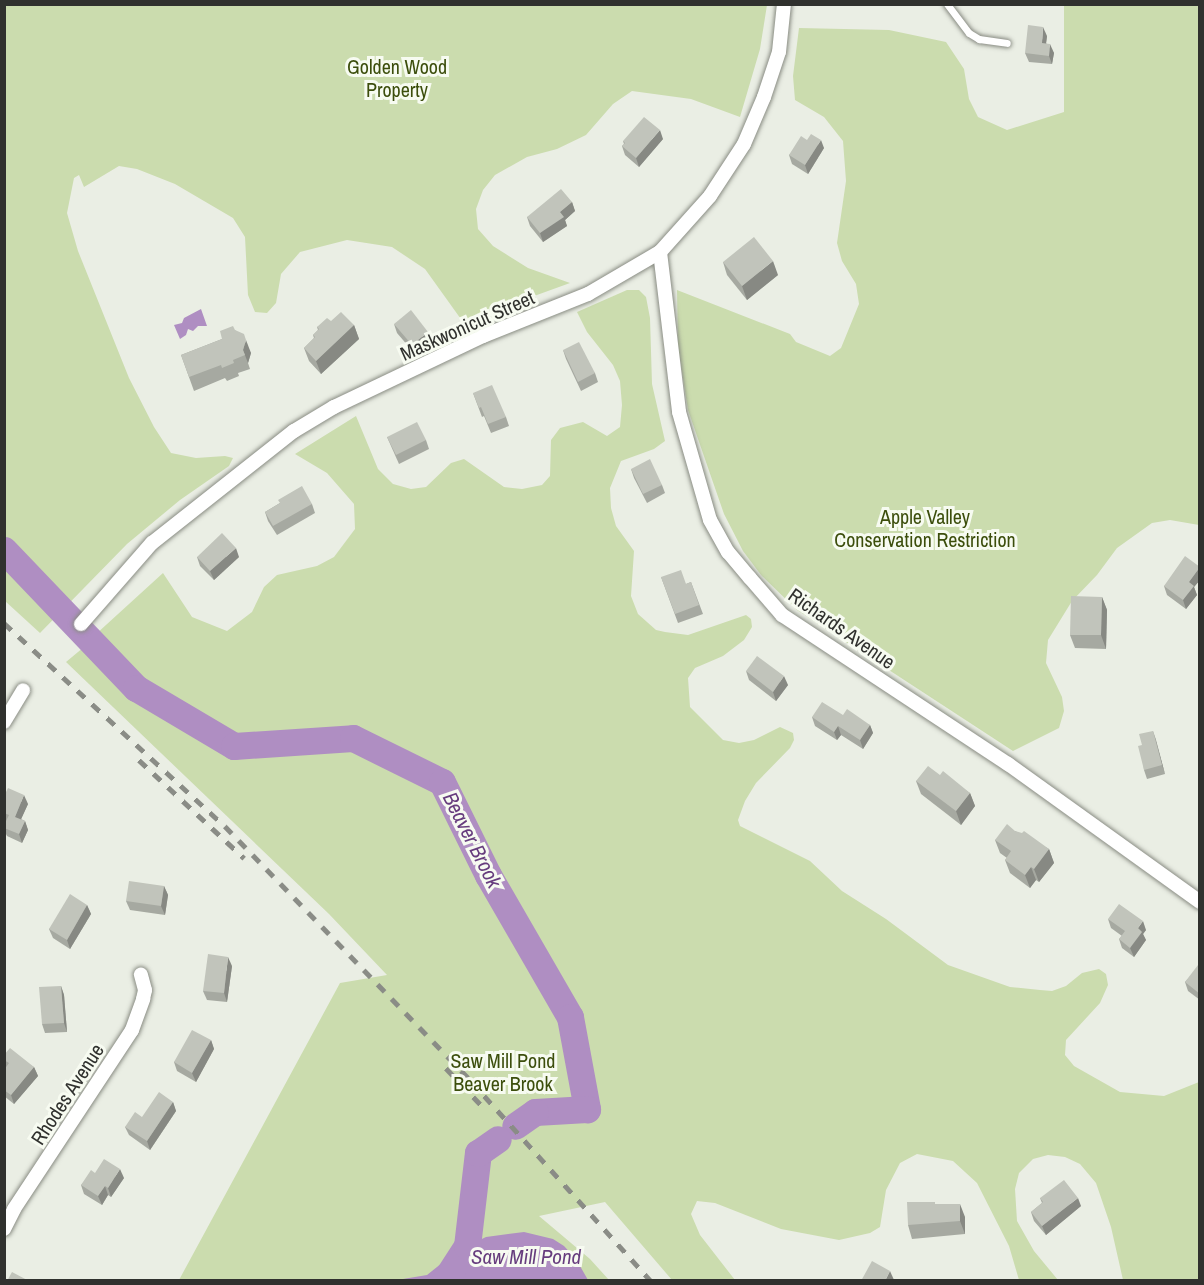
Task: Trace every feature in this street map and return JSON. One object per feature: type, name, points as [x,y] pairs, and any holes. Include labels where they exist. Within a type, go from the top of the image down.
[{"type":"street","name":"Maskwonicut Street","points":[[81,624],[152,543],[294,431],[334,406],[483,336],[588,294],[660,252],[710,196],[744,144],[764,97],[779,52],[784,4]]},
{"type":"street","name":"Richards Avenue","points":[[660,252],[679,412],[710,520],[728,552],[782,615],[1008,764],[1200,902]]},
{"type":"street","points":[[4,722],[23,690]]},
{"type":"street","name":"Rhodes Avenue","points":[[4,1229],[14,1209],[132,1030],[145,990],[141,975]]},
{"type":"lane","points":[[947,4],[969,33],[979,39],[1007,43]]},
{"type":"green space","name":"Golden Wood Property","points":[[4,5],[767,5],[760,49],[740,117],[691,99],[632,91],[613,104],[586,135],[557,149],[527,157],[495,175],[483,190],[476,209],[478,229],[493,246],[528,268],[570,283],[463,322],[425,269],[392,247],[347,240],[300,252],[281,274],[276,303],[267,313],[255,312],[248,295],[245,237],[233,218],[175,184],[137,169],[119,166],[84,187],[79,175],[74,178],[67,213],[78,251],[129,378],[154,427],[171,453],[196,458],[225,456],[233,458],[229,466],[180,500],[127,544],[40,633],[5,601]]},
{"type":"green space","name":"Apple Valley Conservation Restriction","points":[[1064,5],[1199,5],[1199,525],[1170,520],[1152,523],[1117,548],[1097,575],[1072,601],[1048,640],[1046,663],[1062,697],[1064,711],[1059,728],[1013,751],[797,610],[761,575],[743,551],[724,514],[688,410],[678,347],[677,290],[790,334],[796,342],[830,356],[841,348],[859,304],[856,284],[842,261],[837,243],[846,181],[843,141],[824,117],[795,100],[793,76],[799,28],[889,30],[946,42],[964,69],[969,99],[978,117],[1007,130],[1064,112]]},
{"type":"green space","name":"Saw Mill Pond Beaver Brook","points":[[627,290],[639,290],[646,297],[650,318],[652,384],[665,441],[654,449],[621,461],[610,488],[611,508],[616,526],[634,551],[631,596],[638,614],[656,630],[665,632],[688,635],[746,615],[751,619],[752,627],[744,640],[723,656],[695,668],[688,678],[690,707],[723,740],[739,743],[754,740],[780,727],[793,733],[794,740],[790,748],[756,783],[745,801],[738,820],[740,826],[810,861],[842,891],[886,919],[948,965],[1010,987],[1052,991],[1066,986],[1082,973],[1099,969],[1106,974],[1108,985],[1100,1003],[1066,1040],[1065,1055],[1074,1066],[1120,1092],[1164,1096],[1199,1082],[1199,1280],[1123,1280],[1111,1227],[1096,1183],[1080,1164],[1065,1157],[1048,1155],[1033,1159],[1019,1173],[1015,1189],[1017,1221],[1034,1251],[1058,1280],[1019,1280],[1009,1246],[977,1183],[953,1161],[917,1154],[900,1163],[886,1190],[880,1227],[870,1233],[839,1240],[781,1229],[715,1203],[697,1201],[691,1214],[700,1235],[735,1280],[672,1280],[605,1202],[539,1216],[590,1259],[609,1280],[179,1280],[340,983],[387,975],[329,914],[66,662],[96,637],[95,635],[163,573],[192,617],[227,631],[252,612],[264,587],[277,575],[317,566],[334,557],[355,529],[354,504],[327,473],[295,454],[356,416],[378,469],[393,484],[411,489],[426,487],[451,463],[464,459],[504,487],[522,489],[542,485],[550,476],[551,440],[560,428],[583,422],[607,436],[620,427],[622,405],[620,381],[613,365],[587,332],[577,312]]},
{"type":"water","points":[[201,309],[207,326],[198,326],[193,331],[188,329],[186,335],[180,339],[174,325],[182,323],[184,318]]},
{"type":"water","name":"Saw Mill Pond","points":[[524,1232],[553,1239],[564,1246],[576,1259],[588,1280],[397,1280],[427,1275],[457,1251],[486,1237]]},
{"type":"building","points":[[1028,25],[1043,27],[1042,43],[1050,44],[1049,56],[1025,53]]},
{"type":"building","points":[[644,117],[660,130],[636,158],[622,146],[625,143],[623,141]]},
{"type":"building","points":[[811,134],[821,140],[805,165],[789,155],[801,136],[807,140]]},
{"type":"building","points":[[561,189],[572,202],[560,212],[564,217],[540,233],[527,217]]},
{"type":"building","points":[[754,237],[773,261],[742,286],[723,262]]},
{"type":"building","points":[[411,310],[428,332],[412,345],[394,324]]},
{"type":"building","points":[[341,312],[354,325],[316,361],[304,348],[315,337],[313,335],[319,329],[317,327],[327,318],[331,321]]},
{"type":"building","points":[[233,326],[235,330],[244,334],[245,355],[222,368],[221,365],[189,377],[181,355],[222,339],[220,331]]},
{"type":"building","points":[[579,342],[595,373],[578,382],[563,350]]},
{"type":"building","points":[[492,385],[506,417],[488,424],[473,393]]},
{"type":"building","points":[[417,422],[426,440],[396,455],[387,437]]},
{"type":"building","points":[[650,459],[662,485],[643,494],[631,469]]},
{"type":"building","points":[[302,486],[312,504],[273,526],[265,512],[280,503],[278,500]]},
{"type":"building","points":[[222,533],[236,548],[210,571],[197,557]]},
{"type":"building","points":[[1185,556],[1200,567],[1189,582],[1194,586],[1183,600],[1164,586]]},
{"type":"building","points":[[681,570],[686,584],[691,582],[699,605],[675,614],[661,577]]},
{"type":"building","points":[[1071,596],[1102,597],[1101,635],[1070,635]]},
{"type":"building","points":[[757,656],[784,676],[773,692],[746,671]]},
{"type":"building","points":[[822,702],[843,715],[847,709],[870,725],[860,740],[838,726],[834,732],[812,717]]},
{"type":"building","points":[[1153,731],[1162,765],[1144,770],[1138,746],[1142,745],[1139,734]]},
{"type":"building","points":[[928,766],[940,775],[943,771],[970,793],[956,811],[916,781]]},
{"type":"building","points":[[8,788],[24,795],[15,817],[25,821],[19,834],[4,828],[9,815],[4,813],[4,796]]},
{"type":"building","points":[[1007,824],[1015,831],[1022,833],[1024,831],[1049,849],[1034,869],[1031,867],[1025,875],[1005,860],[1011,851],[995,840]]},
{"type":"building","points":[[129,881],[164,886],[161,906],[126,901]]},
{"type":"building","points":[[70,894],[87,905],[67,940],[49,929]]},
{"type":"building","points":[[1119,904],[1143,921],[1138,928],[1142,932],[1130,948],[1119,939],[1125,931],[1108,919]]},
{"type":"building","points":[[208,954],[228,957],[224,993],[203,991]]},
{"type":"building","points":[[1198,965],[1200,966],[1200,994],[1185,982]]},
{"type":"building","points":[[61,986],[64,1023],[42,1024],[39,987]]},
{"type":"building","points":[[192,1030],[211,1040],[192,1073],[174,1062]]},
{"type":"building","points":[[10,1048],[34,1067],[11,1095],[4,1090],[4,1070],[9,1063],[4,1060],[4,1055]]},
{"type":"building","points":[[159,1092],[173,1102],[147,1141],[125,1127],[135,1112],[142,1117]]},
{"type":"building","points":[[104,1159],[120,1169],[108,1188],[105,1186],[98,1196],[81,1185],[91,1170],[95,1173]]},
{"type":"building","points":[[1064,1180],[1078,1198],[1042,1226],[1031,1212],[1043,1202],[1040,1198]]},
{"type":"building","points":[[907,1202],[960,1204],[960,1221],[908,1225]]},
{"type":"building","points":[[872,1261],[890,1271],[885,1281],[861,1281]]},
{"type":"building","points":[[12,1272],[29,1281],[7,1281]]},
{"type":"waterway","name":"Beaver Brook","points":[[4,550],[136,688],[234,746],[353,738],[442,782],[488,875],[570,1017],[587,1109],[535,1112],[515,1126]]},
{"type":"waterway","name":"Beaver Brook","points":[[445,1280],[467,1246],[478,1153],[498,1139]]},
{"type":"railway","points":[[4,623],[225,826],[471,1081],[650,1280]]},
{"type":"railway","points":[[139,760],[244,858]]},
{"type":"railway","points":[[446,1068],[485,1109]]}]
